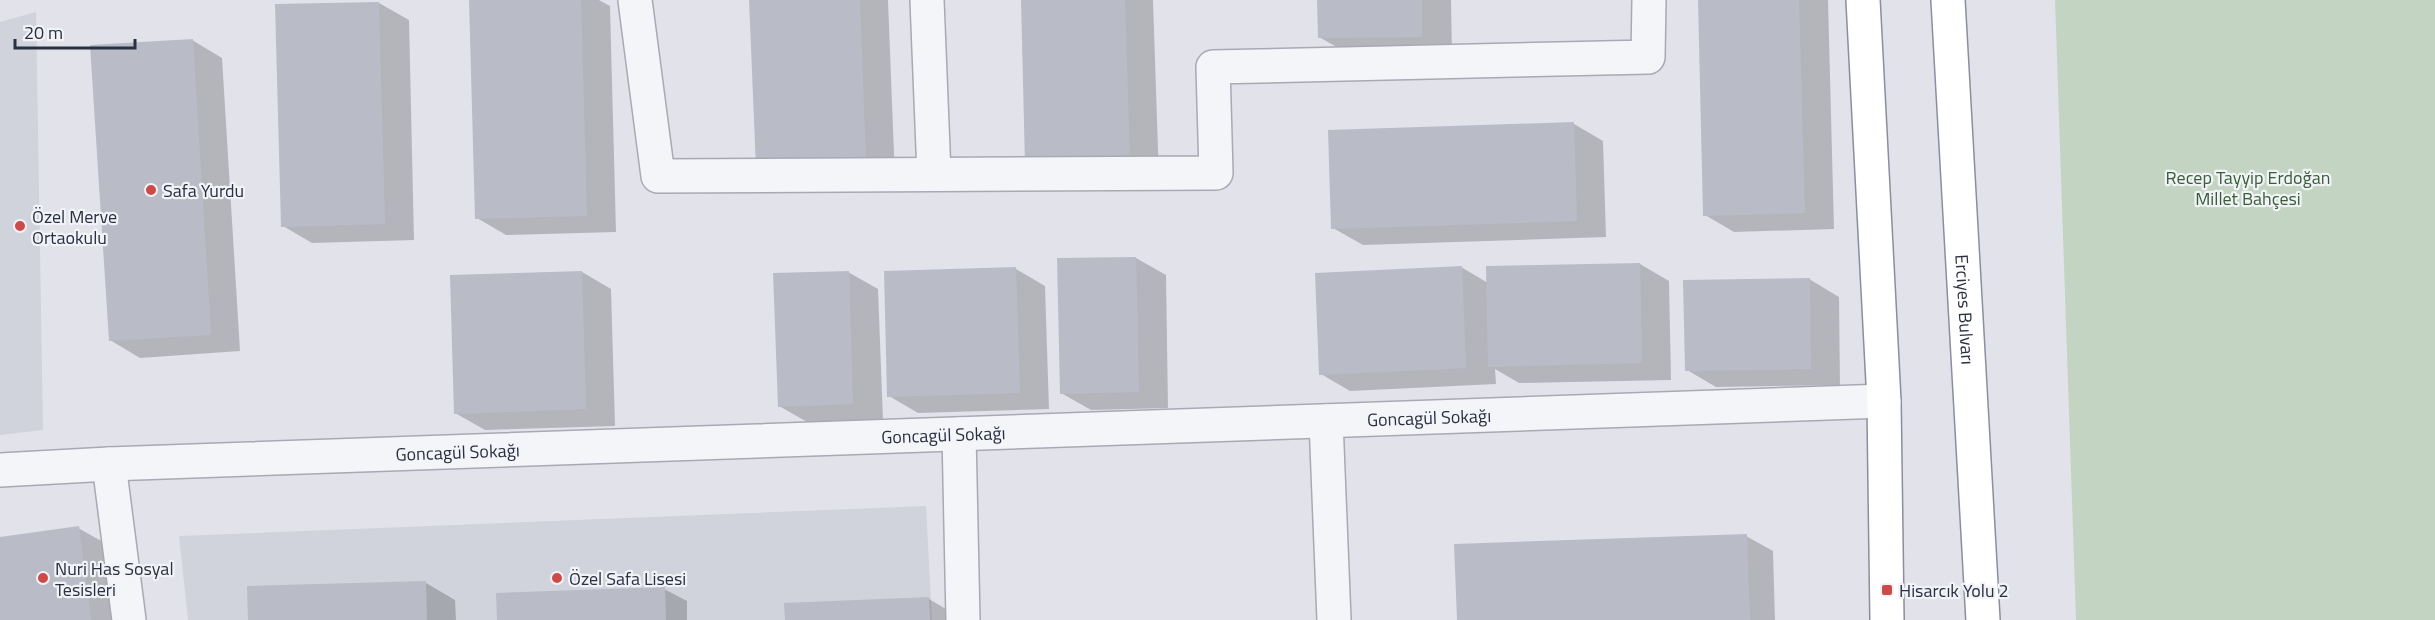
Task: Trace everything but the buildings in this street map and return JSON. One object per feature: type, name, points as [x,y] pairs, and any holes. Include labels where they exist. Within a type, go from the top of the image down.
[{"type":"highway","points":[[1863,0],[1884,401],[1887,620]]},
{"type":"highway","name":"Erciyes Bulvarı","points":[[1948,0],[1983,620]]},
{"type":"highway","points":[[1950,37],[1960,0]]},
{"type":"street","points":[[635,0],[658,176],[1216,173],[1213,67],[1648,57],[1649,0]]},
{"type":"street","points":[[927,0],[934,174]]},
{"type":"street","name":"Goncagül Sokağı","points":[[0,470],[109,464],[1884,401]]},
{"type":"street","points":[[1326,422],[1334,620]]},
{"type":"street","points":[[958,434],[963,620]]},
{"type":"street","points":[[109,464],[129,620]]},
{"type":"shaded area","name":"Özel Merve Ortaokulu","points":[[36,12],[43,430],[0,435],[0,22]]},
{"type":"shaded area","name":"Özel Safa Lisesi","points":[[926,506],[932,620],[188,620],[179,536]]},
{"type":"green space","name":"Recep Tayyip Erdoğan Millet Bahçesi","points":[[2055,0],[2435,0],[2435,620],[2076,620]]},
{"type":"place","name":"Safa Yurdu","points":[[151,190]]},
{"type":"place","name":"Özel Merve Ortaokulu","points":[[20,226]]},
{"type":"place","name":"Nuri Has Sosyal Tesisleri","points":[[43,578]]},
{"type":"place","name":"Özel Safa Lisesi","points":[[557,578]]},
{"type":"place","name":"Hisarcık Yolu 2","points":[[1887,590]]}]
